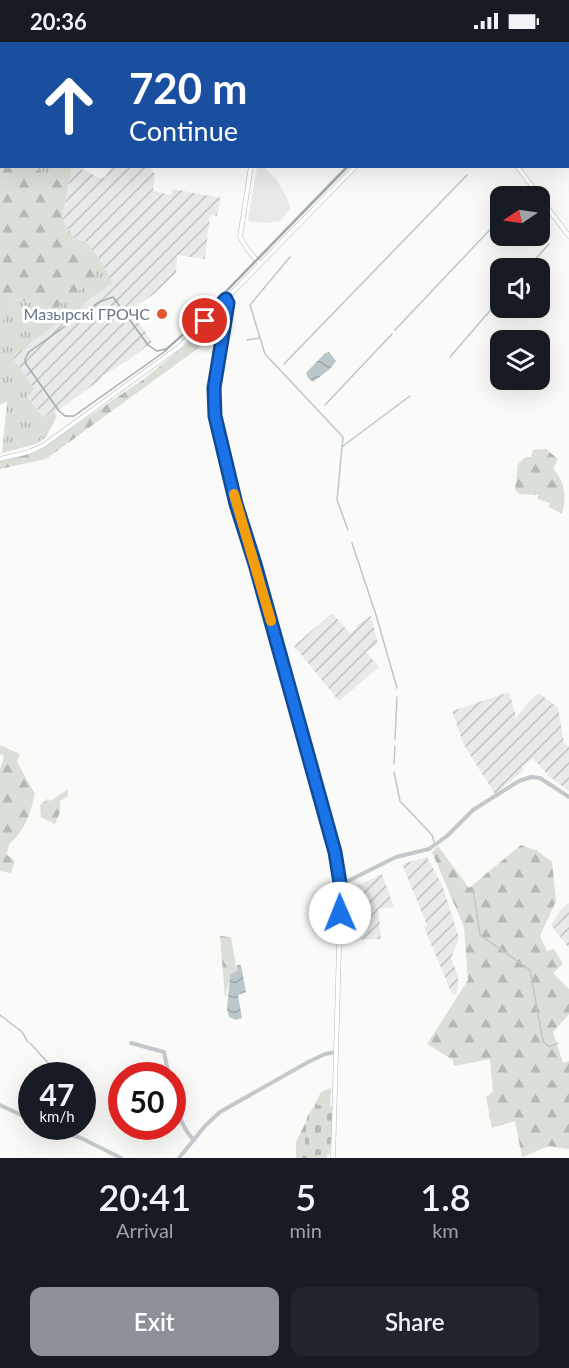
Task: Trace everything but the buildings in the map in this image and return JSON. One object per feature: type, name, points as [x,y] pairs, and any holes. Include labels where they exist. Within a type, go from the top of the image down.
[{"type":"main road","points":[[251,168],[240,237],[260,264]]},
{"type":"main road","points":[[0,459],[29,452],[44,445],[166,358],[354,168]]},
{"type":"main road","points":[[518,168],[532,186]]},
{"type":"main road","points":[[550,210],[569,236]]},
{"type":"main road","points":[[226,299],[228,303],[214,388],[215,416],[236,504],[335,852],[340,883],[333,1158]]},
{"type":"main road","points":[[211,315],[225,321]]},
{"type":"street","points":[[340,883],[396,857],[429,849],[482,805],[519,781],[531,777],[540,778],[569,797]]},
{"type":"street","points":[[131,1043],[164,1052],[166,1062]]},
{"type":"street","points":[[179,1158],[220,1112],[310,1061],[336,1052]]},
{"type":"street","points":[[0,1105],[18,1113]]},
{"type":"street","points":[[186,1129],[194,1140]]},
{"type":"street","points":[[85,1140],[122,1158]]},
{"type":"shaded area","points":[[72,168],[81,168],[99,178],[105,177],[110,168],[150,168],[155,174],[153,191],[171,195],[173,189],[221,198],[217,216],[210,215],[205,259],[177,255],[176,273],[154,294],[130,310],[152,342],[102,376],[55,413],[52,411],[44,418],[27,395],[35,389],[12,357],[103,290],[103,264],[86,241],[75,239],[62,219]]},
{"type":"shaded area","points":[[257,168],[265,168],[277,180],[288,200],[290,209],[280,221],[265,223],[248,221]]},
{"type":"shaded area","points":[[332,613],[350,633],[371,616],[378,644],[366,652],[379,667],[339,701],[294,646]]},
{"type":"shaded area","points":[[509,692],[516,716],[512,723],[530,700],[539,693],[558,708],[564,743],[569,746],[569,791],[549,776],[533,758],[523,766],[521,765],[524,770],[495,794],[464,745],[452,711]]},
{"type":"shaded area","points":[[427,857],[443,887],[459,938],[451,958],[458,976],[456,995],[452,994],[424,927],[427,925],[402,864]]},
{"type":"shaded area","points":[[382,874],[394,907],[378,909],[381,939],[355,940],[355,931],[348,931],[347,895],[353,894],[354,887]]},
{"type":"shaded area","points":[[569,903],[569,948],[551,925],[561,909]]},
{"type":"green space","points":[[0,168],[35,168],[49,177],[69,182],[62,219],[75,239],[70,246],[86,256],[97,270],[89,283],[54,309],[17,299],[0,323]]},
{"type":"green space","points":[[35,168],[72,168],[69,182],[49,177]]},
{"type":"green space","points":[[75,239],[86,241],[103,264],[112,283],[12,357],[35,389],[27,396],[43,417],[53,411],[57,416],[46,437],[36,444],[2,453],[7,401],[0,405],[0,323],[17,299],[54,309],[86,256],[70,246]]},
{"type":"green space","points":[[200,333],[211,336],[214,342],[204,344],[46,459],[0,469],[0,461],[34,453],[45,446],[144,379]]},
{"type":"green space","points":[[546,449],[558,459],[553,469],[563,484],[562,514],[549,507],[550,503],[538,499],[538,495],[520,494],[515,490],[518,464],[526,457],[531,457],[533,450]]},
{"type":"green space","points":[[0,745],[20,754],[17,762],[35,794],[26,822],[9,844],[7,855],[15,861],[11,873],[0,871],[0,769],[4,756],[0,754]]},
{"type":"green space","points":[[68,789],[68,796],[60,801],[60,812],[55,824],[41,817],[40,805]]},
{"type":"green space","points":[[521,845],[536,850],[552,862],[556,901],[540,936],[547,951],[554,949],[563,964],[553,973],[569,989],[569,1014],[553,1032],[563,1063],[569,1061],[569,1149],[549,1146],[522,1157],[515,1121],[492,1128],[486,1097],[493,1092],[490,1059],[454,1066],[453,1060],[427,1044],[468,980],[464,927],[432,852],[438,846],[469,888]]},
{"type":"green space","points":[[220,936],[231,937],[237,971],[230,976],[225,997]]},
{"type":"green space","points":[[331,1088],[327,1158],[296,1158],[296,1142],[321,1092]]},
{"type":"green space","points":[[316,1104],[324,1107],[333,1106],[330,1154],[304,1156],[307,1117]]},
{"type":"water","points":[[329,352],[336,361],[330,369],[313,382],[306,373],[325,353]]},
{"type":"water","points":[[237,965],[241,965],[246,992],[238,995],[242,1018],[236,1020],[229,1017],[227,1009],[230,975],[237,971]]},
{"type":"waterway","points":[[284,364],[467,175]]},
{"type":"waterway","points":[[395,330],[490,230]]},
{"type":"waterway","points":[[536,258],[547,246]]},
{"type":"waterway","points":[[290,257],[250,305],[265,354],[343,437],[337,500],[348,530]]},
{"type":"waterway","points":[[450,357],[490,311]]},
{"type":"waterway","points":[[325,405],[392,334]]},
{"type":"waterway","points":[[247,340],[260,338]]},
{"type":"waterway","points":[[212,352],[215,357]]},
{"type":"waterway","points":[[343,446],[410,396]]},
{"type":"waterway","points":[[352,543],[397,688]]},
{"type":"waterway","points":[[395,739],[397,697]]},
{"type":"waterway","points":[[394,764],[395,746]]},
{"type":"waterway","points":[[394,772],[400,801],[432,835],[434,842]]},
{"type":"waterway","points":[[473,888],[480,935],[530,970],[543,1041],[549,1047],[558,1043]]},
{"type":"waterway","points":[[0,1015],[22,1032],[28,1042]]},
{"type":"waterway","points":[[30,1043],[47,1062]]},
{"type":"tram line","points":[[345,168],[192,326],[166,349],[157,351],[148,345],[113,297],[99,302],[29,352],[25,359],[26,364],[59,411],[65,416],[74,416],[164,352],[192,327],[347,168]]},
{"type":"slow traffic","points":[[234,494],[271,621]]},
{"type":"place","name":"Мазырскі ГРОЧС","points":[[162,314]]},
{"type":"route","points":[[205,321],[226,299],[228,303],[214,388],[215,416],[236,504],[255,564],[335,852],[340,883],[340,913]]}]
